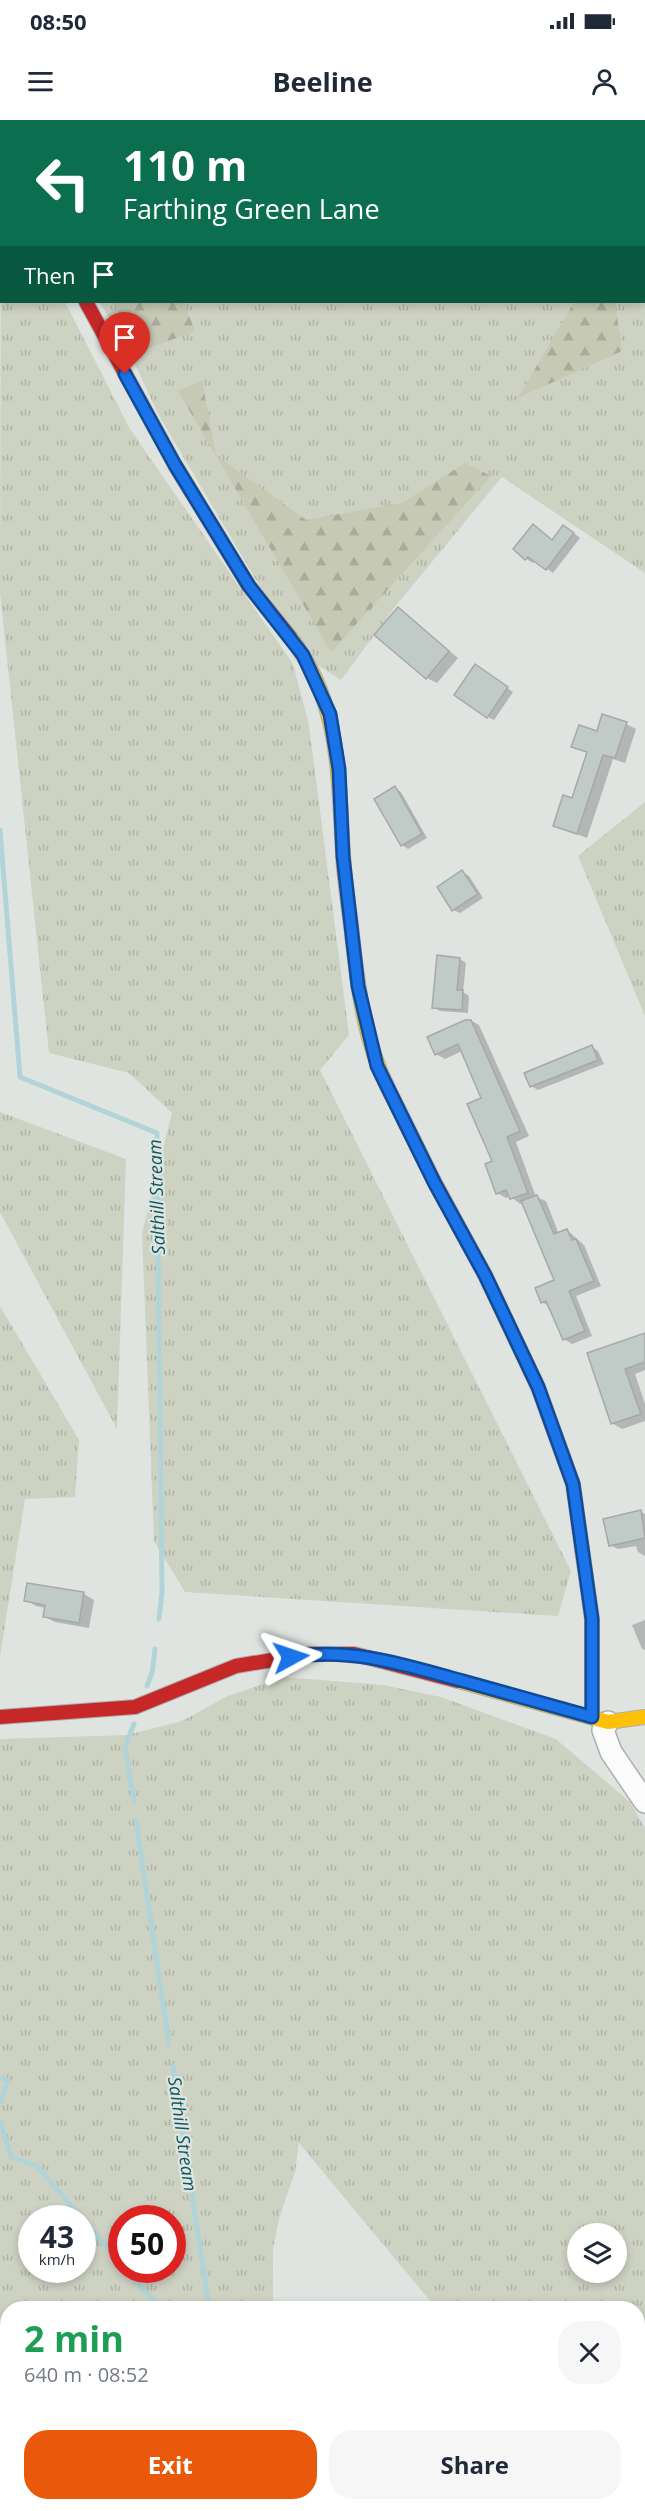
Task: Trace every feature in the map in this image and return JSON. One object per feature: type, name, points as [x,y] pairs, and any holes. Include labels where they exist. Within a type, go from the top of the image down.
[{"type":"street","points":[[87,303],[175,465],[249,586],[303,655],[330,714],[339,769],[343,856],[358,986],[377,1066],[435,1184],[485,1275],[538,1387],[573,1484],[592,1619],[600,1719],[611,1752],[645,1802]]},
{"type":"street","points":[[0,1717],[135,1707],[236,1666],[309,1654],[354,1654],[600,1719],[645,1717]]},
{"type":"green space","points":[[1,303],[66,303],[130,429],[293,664],[309,725],[349,1035],[320,1070],[571,1571],[558,1616],[185,1592],[154,1541],[142,1233],[172,1113],[129,1073],[49,1053],[0,593]]},
{"type":"green space","points":[[100,303],[645,303],[645,573],[502,477],[398,603],[341,680],[318,665],[275,612],[158,414],[123,338]]},
{"type":"green space","points":[[114,303],[184,303],[195,331],[139,352]]},
{"type":"green space","points":[[573,303],[615,303],[622,351],[518,398]]},
{"type":"green space","points":[[202,381],[216,455],[306,520],[402,503],[465,463],[491,476],[331,652],[178,391]]},
{"type":"green space","points":[[645,802],[645,1016],[578,856]]},
{"type":"green space","points":[[0,1112],[126,1159],[117,1429],[0,1212]]},
{"type":"green space","points":[[0,1306],[79,1440],[75,1497],[25,1499],[0,1657]]},
{"type":"green space","points":[[284,1677],[383,1685],[441,1697],[556,1739],[630,1802],[645,1828],[645,2301],[430,2301],[299,2143],[295,2172],[280,2215],[273,2248],[273,2301],[0,2301],[0,1739],[127,1735],[182,1721],[228,1696]]},
{"type":"building","points":[[533,524],[552,540],[563,525],[574,533],[546,570],[528,557],[525,560],[513,549]]},
{"type":"building","points":[[398,607],[449,651],[426,679],[374,635]]},
{"type":"building","points":[[475,664],[508,687],[487,718],[454,695]]},
{"type":"building","points":[[602,714],[627,722],[615,758],[603,755],[577,834],[553,826],[563,795],[572,798],[587,752],[571,747],[579,725],[597,731]]},
{"type":"building","points":[[395,786],[422,834],[401,846],[374,799]]},
{"type":"building","points":[[462,870],[478,894],[452,911],[437,887]]},
{"type":"building","points":[[437,955],[460,958],[457,990],[463,990],[462,1010],[432,1008]]},
{"type":"building","points":[[465,1020],[471,1020],[520,1131],[507,1137],[528,1193],[510,1199],[506,1190],[496,1194],[485,1164],[492,1161],[467,1104],[481,1098],[458,1044],[435,1055],[427,1037]]},
{"type":"building","points":[[592,1045],[598,1060],[530,1087],[524,1073]]},
{"type":"building","points":[[537,1195],[554,1234],[567,1229],[572,1240],[576,1239],[594,1281],[569,1291],[585,1331],[563,1340],[546,1301],[541,1303],[535,1288],[554,1280],[521,1201]]},
{"type":"building","points":[[645,1333],[645,1362],[625,1369],[641,1414],[611,1424],[587,1353]]},
{"type":"building","points":[[641,1510],[645,1538],[609,1546],[603,1519]]},
{"type":"building","points":[[27,1583],[84,1592],[79,1623],[43,1617],[45,1605],[24,1601]]},
{"type":"waterway","name":"Salthill Stream","points":[[0,830],[20,1077],[157,1133],[162,1592],[159,1619]]},
{"type":"waterway","name":"Salthill Stream","points":[[147,1686],[152,1673],[155,1649]]},
{"type":"waterway","name":"Salthill Stream","points":[[134,1724],[125,1747],[134,1801]]},
{"type":"waterway","name":"Salthill Stream","points":[[136,1820],[169,2044]]},
{"type":"waterway","name":"Salthill Stream","points":[[173,2066],[208,2301]]},
{"type":"waterway","points":[[0,2079],[8,2080],[0,2102]]},
{"type":"waterway","points":[[0,2121],[11,2157],[37,2166],[71,2205]]},
{"type":"waterway","points":[[96,2235],[108,2248]]},
{"type":"waterway","points":[[138,2283],[154,2301]]},
{"type":"traffic: slow","points":[[290,637],[307,662],[319,687],[334,740],[344,871],[362,1009],[379,1069],[388,1088]]},
{"type":"traffic: slow","points":[[582,1549],[592,1619],[592,1717]]},
{"type":"traffic: slow","points":[[458,1681],[608,1722],[645,1717]]},
{"type":"traffic: jam","points":[[87,303],[175,465],[249,586],[290,637]]},
{"type":"traffic: jam","points":[[388,1088],[435,1183],[485,1275],[538,1387],[573,1484],[582,1549]]},
{"type":"traffic: jam","points":[[0,1717],[135,1707],[236,1666],[309,1654],[354,1654],[458,1681]]},
{"type":"route","points":[[125,374],[175,465],[249,586],[303,655],[330,714],[339,769],[343,856],[358,986],[377,1066],[435,1184],[485,1275],[538,1387],[573,1484],[592,1619],[592,1717],[354,1654],[309,1654],[291,1657]]}]
